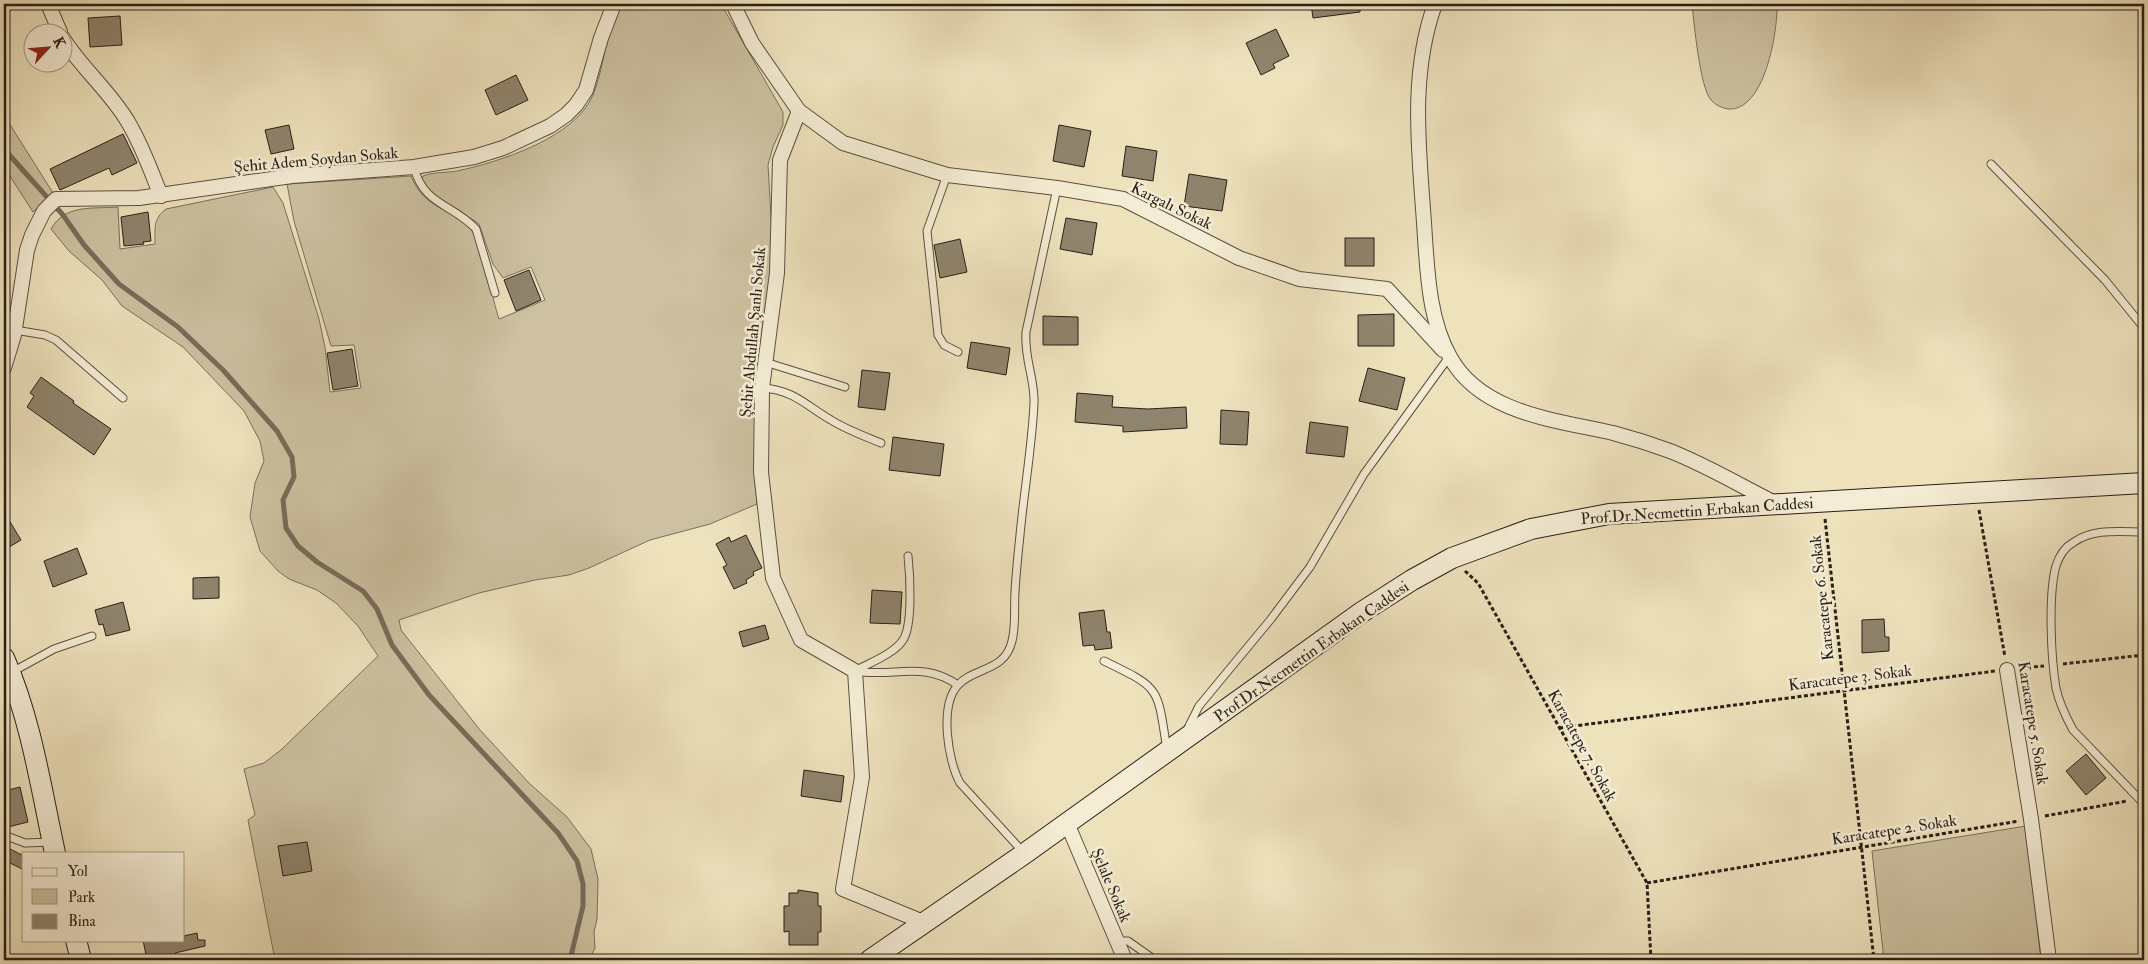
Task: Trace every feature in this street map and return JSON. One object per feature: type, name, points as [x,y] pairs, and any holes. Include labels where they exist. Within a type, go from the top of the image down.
[{"type":"main road","name":"Prof.Dr.Necmettin Erbakan Caddesi","points":[[870,960],[1024,854],[1362,612],[1452,558],[1531,529],[1609,514],[1823,500],[2144,483]]},
{"type":"main road","points":[[7,665],[30,737],[54,847]]},
{"type":"main road","points":[[77,942],[82,960]]},
{"type":"street","points":[[48,4],[56,22]]},
{"type":"street","name":"Şehit Adem Soydan Sokak","points":[[4,368],[15,330],[27,250],[44,211],[56,199],[124,200],[161,196],[292,176],[414,167],[474,157],[503,148],[550,126],[566,115],[586,90],[600,38],[614,4]]},
{"type":"street","points":[[733,4],[752,43],[799,111]]},
{"type":"street","points":[[1435,4],[1429,21],[1419,78],[1417,134],[1432,300],[1441,338],[1449,356],[1470,382],[1502,403],[1551,420],[1614,434],[1672,452],[1775,503]]},
{"type":"street","points":[[72,52],[113,100],[128,121],[161,196]]},
{"type":"street","name":"Kargalı Sokak","points":[[799,111],[843,143],[947,175],[1057,188],[1123,200],[1239,258],[1299,279],[1387,289],[1449,356]]},
{"type":"street","name":"Şehit Abdullah Şanlı Sokak","points":[[799,111],[780,160],[777,273],[762,388],[761,472],[773,578],[801,640],[854,671]]},
{"type":"street","name":"Karacatepe 5. Sokak","points":[[2007,670],[2031,819],[2049,960]]},
{"type":"street","points":[[854,671],[862,777],[843,889],[923,922]]},
{"type":"street","name":"Şelale Sokak","points":[[1067,823],[1125,960]]},
{"type":"lane","points":[[1991,164],[2105,280],[2144,328]]},
{"type":"lane","points":[[414,167],[419,183],[427,194],[469,221],[476,229],[495,294]]},
{"type":"lane","points":[[947,175],[928,231],[928,251],[938,335],[944,345],[958,352]]},
{"type":"lane","points":[[1024,854],[960,783],[954,772],[949,752],[947,722],[951,696],[958,685],[970,676],[998,663],[1012,643],[1020,534],[1034,401],[1025,349],[1026,332],[1057,188]]},
{"type":"lane","points":[[15,330],[45,335],[56,340],[124,398]]},
{"type":"lane","points":[[1175,747],[1199,706],[1271,619],[1310,566],[1364,474],[1449,356]]},
{"type":"lane","points":[[764,362],[845,387]]},
{"type":"lane","points":[[762,388],[780,389],[794,395],[849,430],[881,443]]},
{"type":"lane","points":[[2142,801],[2073,730],[2060,704],[2056,688],[2054,665],[2053,596],[2056,566],[2062,552],[2073,542],[2088,534],[2105,531],[2144,532]]},
{"type":"lane","points":[[854,671],[895,648],[903,640],[908,629],[911,577],[908,556]]},
{"type":"lane","points":[[7,665],[92,636]]},
{"type":"lane","points":[[1104,661],[1142,679],[1154,689],[1175,747]]},
{"type":"lane","points":[[854,671],[867,673],[928,672],[943,675],[958,685]]},
{"type":"lane","points":[[4,835],[24,843],[54,847]]},
{"type":"lane","points":[[1117,941],[1128,941],[1155,960]]},
{"type":"path","name":"Karacatepe 5. Sokak","points":[[1976,492],[2007,670]]},
{"type":"path","name":"Karacatepe 6. Sokak","points":[[1823,500],[1874,960]]},
{"type":"path","name":"Karacatepe 7. Sokak","points":[[1452,558],[1478,583],[1647,883],[1651,960]]},
{"type":"path","name":"Karacatepe 3. Sokak","points":[[1559,728],[2007,670],[2144,655]]},
{"type":"path","name":"Karacatepe 2. Sokak","points":[[1647,883],[2142,801]]},
{"type":"green space","points":[[621,4],[721,4],[783,112],[783,125],[773,147],[768,165],[773,252],[754,399],[757,504],[710,524],[650,540],[589,568],[569,575],[535,580],[479,593],[399,620],[401,630],[480,730],[529,783],[567,817],[591,849],[598,879],[597,919],[594,932],[595,948],[589,960],[275,960],[248,820],[255,815],[244,769],[264,763],[282,749],[378,656],[358,626],[336,603],[317,590],[289,579],[278,571],[260,551],[250,517],[255,483],[264,461],[260,441],[244,411],[183,347],[122,306],[102,280],[69,251],[51,229],[64,215],[80,209],[118,207],[120,249],[155,244],[157,220],[166,209],[273,187],[283,203],[319,319],[325,347],[330,392],[361,388],[354,345],[331,346],[294,221],[287,184],[411,176],[424,196],[465,223],[472,231],[484,260],[499,319],[545,300],[531,267],[503,278],[493,264],[479,224],[440,200],[427,188],[422,180],[423,176],[474,167],[514,154],[553,136],[570,124],[584,110],[593,95],[608,37]]},
{"type":"green space","points":[[1692,4],[1777,4],[1775,32],[1767,67],[1760,84],[1751,98],[1741,106],[1728,109],[1721,107],[1711,100],[1707,93],[1698,55]]},
{"type":"green space","points":[[4,115],[53,193],[33,212],[4,167]]},
{"type":"green space","points":[[2026,826],[2041,960],[1884,960],[1872,851]]},
{"type":"building","points":[[1311,4],[1360,4],[1360,12],[1313,18]]},
{"type":"building","points":[[120,16],[122,45],[90,47],[88,18]]},
{"type":"building","points":[[1276,29],[1289,56],[1273,64],[1275,68],[1261,75],[1246,43]]},
{"type":"building","points":[[516,75],[528,100],[496,115],[485,90]]},
{"type":"building","points":[[289,125],[294,149],[271,154],[265,130]]},
{"type":"building","points":[[1059,125],[1091,131],[1084,167],[1053,161]]},
{"type":"building","points":[[123,134],[137,163],[112,175],[109,168],[60,190],[50,169]]},
{"type":"building","points":[[1126,146],[1157,151],[1153,181],[1122,176]]},
{"type":"building","points":[[1189,174],[1227,180],[1222,211],[1184,206]]},
{"type":"building","points":[[148,212],[151,241],[143,242],[144,244],[124,246],[121,217]]},
{"type":"building","points":[[1066,218],[1097,223],[1092,255],[1060,249]]},
{"type":"building","points":[[1345,238],[1374,238],[1374,266],[1345,266]]},
{"type":"building","points":[[960,239],[967,272],[940,278],[934,245]]},
{"type":"building","points":[[529,270],[541,300],[516,311],[504,280]]},
{"type":"building","points":[[1394,314],[1394,346],[1358,346],[1358,315]]},
{"type":"building","points":[[1043,316],[1078,317],[1078,345],[1043,345]]},
{"type":"building","points":[[971,342],[1010,348],[1006,375],[967,368]]},
{"type":"building","points":[[352,349],[358,386],[333,390],[327,353]]},
{"type":"building","points":[[1368,368],[1405,378],[1397,410],[1359,401]]},
{"type":"building","points":[[862,370],[890,373],[885,410],[858,407]]},
{"type":"building","points":[[41,377],[74,401],[73,403],[111,429],[94,455],[27,407],[34,396],[30,393]]},
{"type":"building","points":[[1077,393],[1113,396],[1112,407],[1148,409],[1186,407],[1187,428],[1123,432],[1123,426],[1075,422]]},
{"type":"building","points":[[1221,410],[1249,412],[1247,445],[1220,444]]},
{"type":"building","points":[[1310,422],[1348,427],[1344,457],[1306,453]]},
{"type":"building","points":[[893,437],[944,444],[940,476],[889,470]]},
{"type":"building","points":[[4,512],[21,540],[4,550]]},
{"type":"building","points":[[746,535],[762,568],[753,572],[754,575],[746,580],[747,583],[734,589],[723,567],[727,565],[716,544],[729,537],[731,542]]},
{"type":"building","points":[[77,548],[87,574],[53,587],[44,561]]},
{"type":"building","points":[[219,577],[219,598],[193,599],[193,578]]},
{"type":"building","points":[[872,590],[902,592],[900,624],[870,623]]},
{"type":"building","points":[[123,602],[130,630],[106,636],[103,624],[99,625],[95,610]]},
{"type":"building","points":[[1104,610],[1107,632],[1110,632],[1112,648],[1095,650],[1094,645],[1083,646],[1079,613]]},
{"type":"building","points":[[1884,619],[1885,637],[1889,637],[1889,651],[1862,653],[1862,620]]},
{"type":"building","points":[[765,625],[769,639],[743,647],[739,632]]},
{"type":"building","points":[[2086,754],[2106,778],[2086,795],[2066,771]]},
{"type":"building","points":[[804,770],[844,776],[841,802],[801,796]]},
{"type":"building","points":[[20,787],[28,822],[4,828],[4,791]]},
{"type":"building","points":[[307,842],[312,871],[283,876],[278,846]]},
{"type":"building","points":[[4,846],[22,855],[22,869],[4,860]]},
{"type":"building","points":[[798,890],[818,893],[818,906],[821,906],[821,932],[818,932],[818,945],[789,945],[789,931],[784,932],[784,906],[789,906],[789,893],[798,893]]},
{"type":"building","points":[[197,933],[198,940],[205,940],[205,946],[175,953],[176,960],[147,960],[143,942],[185,942],[185,936]]},
{"type":"waterway","points":[[4,149],[63,215],[84,245],[119,284],[178,327],[223,370],[277,431],[292,457],[294,477],[283,500],[286,528],[298,546],[317,562],[363,591],[377,609],[392,645],[429,695],[558,833],[577,861],[583,884],[583,906],[570,960]]}]
